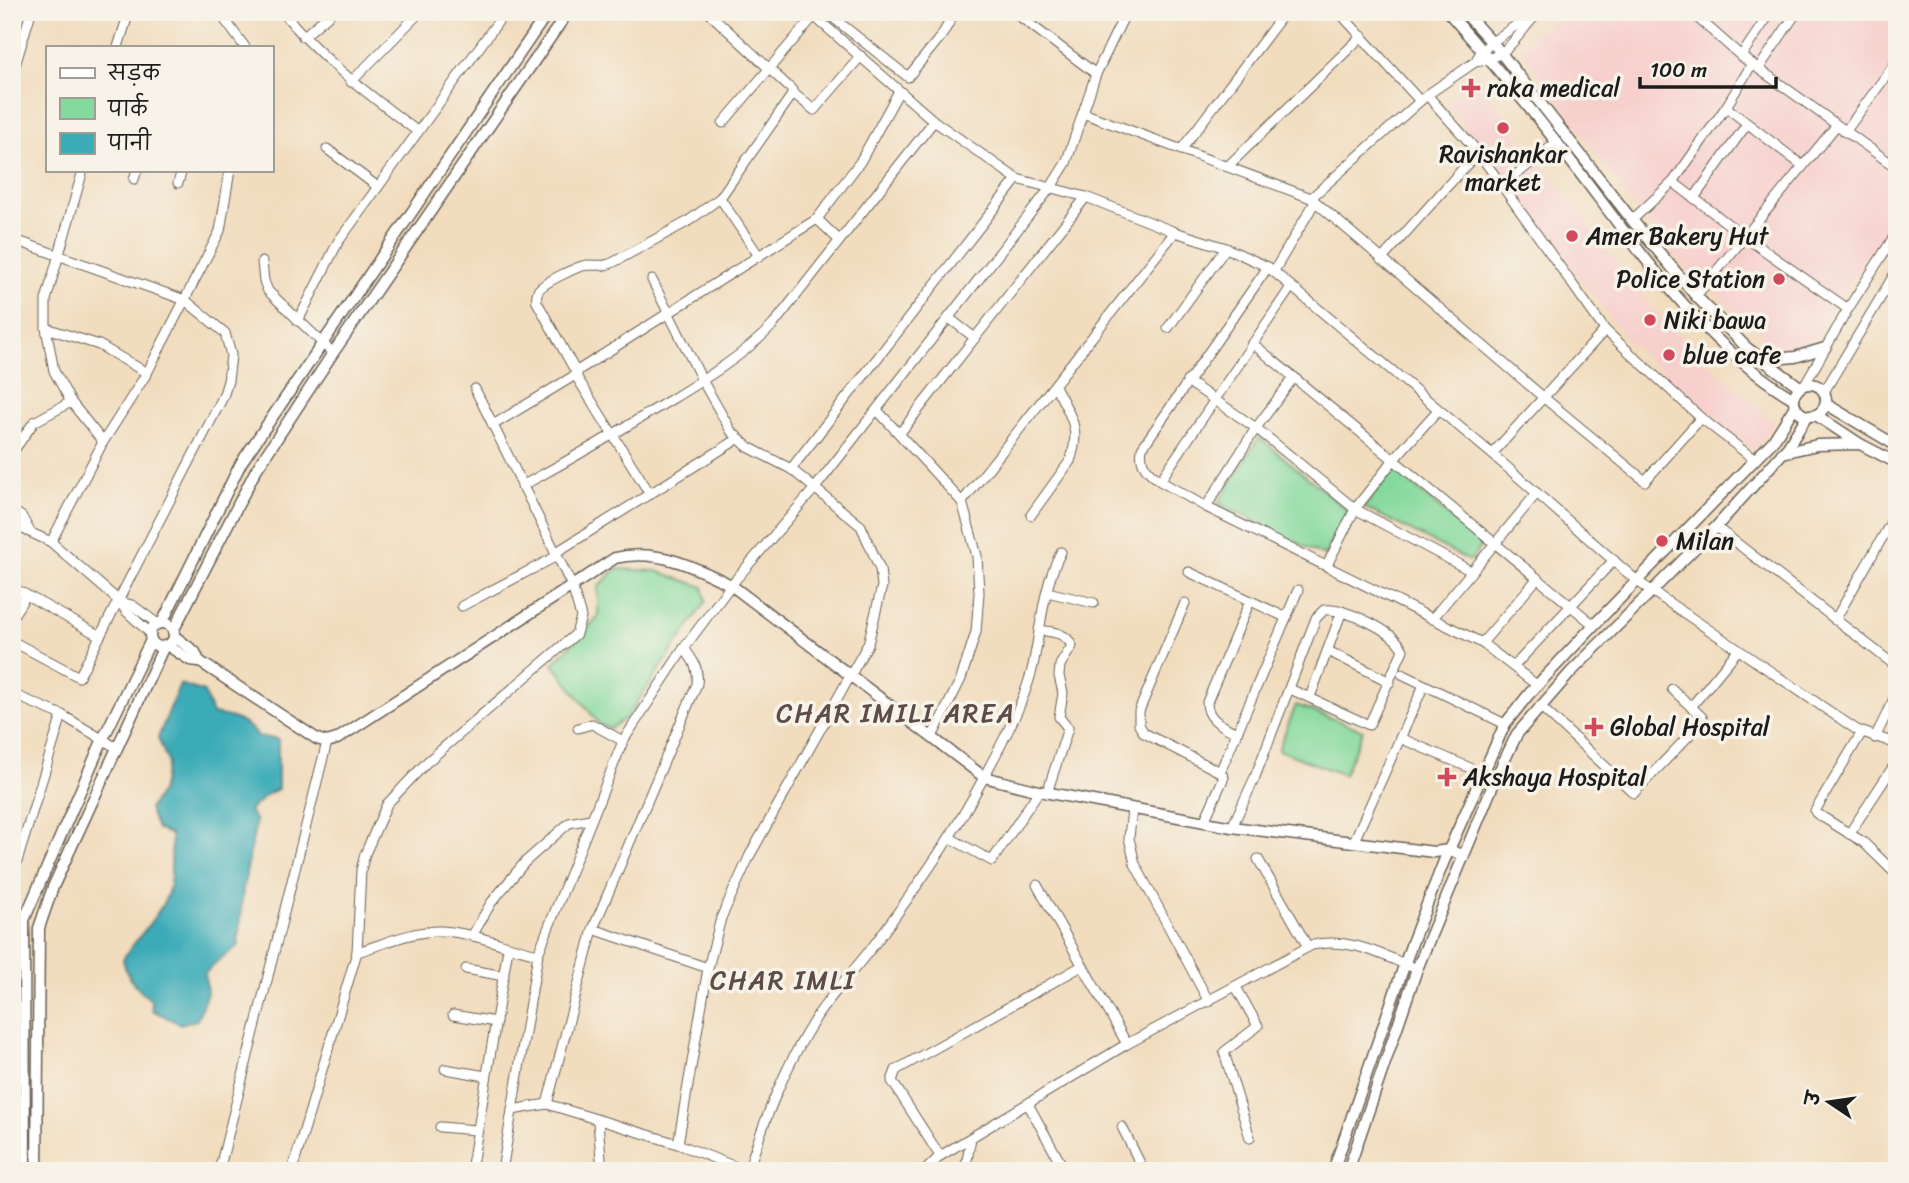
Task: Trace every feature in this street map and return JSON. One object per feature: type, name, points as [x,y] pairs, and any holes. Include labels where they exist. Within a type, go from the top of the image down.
[{"type":"main road","points":[[25,1171],[24,920],[102,741],[151,637],[153,627],[160,623],[187,573],[241,463],[548,12]]},
{"type":"main road","points":[[37,1171],[39,928],[53,887],[169,640],[256,470],[333,353],[568,12]]},
{"type":"main road","points":[[1448,12],[1557,142],[1641,253],[1730,353],[1795,403],[1800,412],[1811,415],[1897,463]]},
{"type":"main road","points":[[1464,12],[1501,53],[1632,220],[1696,296],[1746,348],[1803,386],[1812,384],[1824,392],[1826,404],[1897,446]]},
{"type":"main road","points":[[500,81],[514,90]]},
{"type":"main road","points":[[1763,360],[1795,356],[1825,348]]},
{"type":"main road","points":[[1333,1171],[1404,964],[1444,861],[1505,724],[1594,625],[1773,441],[1803,386]]},
{"type":"main road","points":[[1348,1171],[1417,969],[1458,866],[1517,734],[1540,706],[1716,527],[1782,453],[1811,415],[1826,404]]},
{"type":"main road","points":[[1782,453],[1817,445],[1860,444]]},
{"type":"main road","points":[[160,623],[169,626],[169,640],[190,660],[199,661],[317,739],[327,742],[337,739],[615,558],[640,554],[658,556],[696,568],[731,585],[984,777],[1043,792],[1232,827],[1434,852],[1449,850],[1463,855]]},
{"type":"main road","points":[[187,573],[200,579]]},
{"type":"main road","points":[[151,637],[157,646],[169,640]]},
{"type":"main road","points":[[1434,852],[1444,861],[1458,866]]},
{"type":"street","points":[[12,76],[32,12]]},
{"type":"street","points":[[118,46],[128,12]]},
{"type":"street","points":[[219,12],[244,46]]},
{"type":"street","points":[[283,12],[303,37],[351,82],[418,132]]},
{"type":"street","points":[[303,37],[332,12]]},
{"type":"street","points":[[351,82],[420,12]]},
{"type":"street","points":[[298,321],[338,242],[505,12]]},
{"type":"street","points":[[708,12],[814,110],[861,55]]},
{"type":"street","points":[[826,12],[908,77],[942,35],[955,12]]},
{"type":"street","points":[[1014,12],[1096,74]]},
{"type":"street","points":[[502,1171],[538,954],[623,741],[684,648],[731,585],[815,488],[1051,187],[1066,163],[1096,74],[1126,12]]},
{"type":"street","points":[[1181,150],[1285,12]]},
{"type":"street","points":[[1339,12],[1478,152],[1605,330],[1701,418],[1755,460]]},
{"type":"street","points":[[1475,62],[1490,60],[1501,53],[1522,36],[1527,24],[1539,12]]},
{"type":"street","points":[[1691,12],[1741,55],[1897,168]]},
{"type":"street","points":[[1741,55],[1771,12]]},
{"type":"street","points":[[1632,220],[1673,183],[1797,12]]},
{"type":"street","points":[[723,123],[814,16],[934,121],[1017,179],[1086,197],[1175,232],[1226,248],[1271,269],[1492,454],[1651,592],[1862,732],[1897,744]]},
{"type":"street","points":[[1527,24],[1514,26],[1492,42],[1475,62],[1424,98],[1313,200],[1271,269],[1187,381],[1142,448],[1140,458],[1144,467],[1160,481],[1482,643],[1538,686]]},
{"type":"street","points":[[1228,166],[1362,36]]},
{"type":"street","points":[[12,44],[23,39]]},
{"type":"street","points":[[1696,296],[1803,166],[1841,129],[1897,61]]},
{"type":"street","points":[[494,425],[817,219],[860,162],[899,91]]},
{"type":"street","points":[[650,494],[537,302],[539,288],[581,267],[608,265],[687,222],[720,198],[793,93]]},
{"type":"street","points":[[1726,107],[1803,166]]},
{"type":"street","points":[[1083,113],[1313,200],[1645,481],[1701,418]]},
{"type":"street","points":[[522,486],[615,435],[759,340],[934,121]]},
{"type":"street","points":[[1694,198],[1747,124]]},
{"type":"street","points":[[1502,186],[1557,142]]},
{"type":"street","points":[[327,149],[378,187]]},
{"type":"street","points":[[1381,260],[1478,152]]},
{"type":"street","points":[[82,172],[46,300],[46,328],[54,371],[71,402],[103,442]]},
{"type":"street","points":[[178,183],[181,172]]},
{"type":"street","points":[[51,542],[103,442],[147,373],[220,231],[230,172]]},
{"type":"street","points":[[791,469],[1017,179]]},
{"type":"street","points":[[1673,183],[1848,309]]},
{"type":"street","points":[[900,433],[1086,197]]},
{"type":"street","points":[[720,198],[759,256]]},
{"type":"street","points":[[817,219],[839,240]]},
{"type":"street","points":[[962,502],[1175,232]]},
{"type":"street","points":[[1803,386],[1897,232]]},
{"type":"street","points":[[12,239],[185,300],[225,333],[231,355],[223,397],[120,602],[79,677],[12,641]]},
{"type":"street","points":[[1168,328],[1226,248]]},
{"type":"street","points":[[262,262],[268,291],[333,353]]},
{"type":"street","points":[[1824,392],[1897,270]]},
{"type":"street","points":[[652,280],[702,380],[738,439],[791,469],[861,526],[880,569],[882,586],[868,644],[741,874],[721,918],[708,968],[678,1144]]},
{"type":"street","points":[[1160,481],[1291,286]]},
{"type":"street","points":[[949,318],[975,338]]},
{"type":"street","points":[[46,328],[99,345],[147,373]]},
{"type":"street","points":[[1492,454],[1605,330]]},
{"type":"street","points":[[1252,343],[1395,458],[1594,625]]},
{"type":"street","points":[[1206,506],[1256,428],[1294,377]]},
{"type":"street","points":[[1187,381],[1256,428],[1355,509],[1471,571]]},
{"type":"street","points":[[1031,515],[1073,453],[1076,426],[1055,386]]},
{"type":"street","points":[[292,1171],[357,953],[361,870],[387,804],[427,762],[576,634],[581,617],[572,586],[475,389]]},
{"type":"street","points":[[12,453],[34,422],[71,402]]},
{"type":"street","points":[[877,410],[962,502],[977,556],[979,593],[976,632],[961,679],[932,737]]},
{"type":"street","points":[[1327,565],[1355,509],[1395,458],[1438,410]]},
{"type":"street","points":[[463,606],[556,554],[738,439]]},
{"type":"street","points":[[1432,619],[1537,493]]},
{"type":"street","points":[[12,510],[22,517],[29,530]]},
{"type":"street","points":[[1835,620],[1893,530],[1897,512]]},
{"type":"street","points":[[12,524],[51,542],[120,602],[151,637]]},
{"type":"street","points":[[1716,527],[1897,667]]},
{"type":"street","points":[[512,1110],[547,1104],[678,1144],[747,1171],[780,1081],[818,1015],[876,942],[950,838],[984,777],[1022,702],[1032,670],[1047,592],[1061,552]]},
{"type":"street","points":[[1514,666],[1614,560]]},
{"type":"street","points":[[1189,572],[1285,617]]},
{"type":"street","points":[[1482,643],[1537,579]]},
{"type":"street","points":[[12,587],[100,636]]},
{"type":"street","points":[[1220,772],[1298,590]]},
{"type":"street","points":[[1047,592],[1094,603]]},
{"type":"street","points":[[12,617],[26,595]]},
{"type":"street","points":[[1236,733],[1212,719],[1207,702],[1250,601]]},
{"type":"street","points":[[120,602],[132,605],[160,623]]},
{"type":"street","points":[[1185,603],[1139,711],[1139,725],[1144,733],[1220,772],[1224,777],[1204,822]]},
{"type":"street","points":[[1232,827],[1255,777],[1316,618],[1324,610],[1342,611],[1387,632],[1400,643],[1403,650],[1369,725],[1290,689]]},
{"type":"street","points":[[1310,697],[1342,611]]},
{"type":"street","points":[[950,838],[992,861],[1043,792],[1068,729],[1059,717],[1063,693],[1059,676],[1061,661],[1072,646],[1071,642],[1061,635],[1039,630]]},
{"type":"street","points":[[547,1104],[593,929],[697,684],[695,662],[684,648]]},
{"type":"street","points":[[1691,707],[1738,650]]},
{"type":"street","points":[[1328,651],[1390,682]]},
{"type":"street","points":[[1402,674],[1505,724]]},
{"type":"street","points":[[1354,841],[1424,685]]},
{"type":"street","points":[[1540,706],[1634,793],[1702,723],[1702,717],[1672,689]]},
{"type":"street","points":[[1875,738],[1897,692]]},
{"type":"street","points":[[12,694],[62,715],[117,748]]},
{"type":"street","points":[[12,878],[62,715]]},
{"type":"street","points":[[578,729],[592,724],[623,741]]},
{"type":"street","points":[[1862,732],[1815,811],[1863,842],[1897,875]]},
{"type":"street","points":[[1400,738],[1482,773]]},
{"type":"street","points":[[219,1171],[327,742]]},
{"type":"street","points":[[1849,834],[1897,761]]},
{"type":"street","points":[[1132,809],[1129,838],[1135,864],[1209,1002]]},
{"type":"street","points":[[472,936],[491,903],[526,862],[569,824],[590,819]]},
{"type":"street","points":[[1258,859],[1308,947]]},
{"type":"street","points":[[1037,886],[1127,1044]]},
{"type":"street","points":[[593,929],[708,968]]},
{"type":"street","points":[[357,953],[412,934],[441,931],[472,936],[508,948],[538,954]]},
{"type":"street","points":[[925,1171],[940,1156],[1127,1044],[1308,947],[1332,941],[1358,946],[1417,969]]},
{"type":"street","points":[[471,1171],[508,948]]},
{"type":"street","points":[[940,1156],[892,1081],[896,1070],[1082,966]]},
{"type":"street","points":[[466,969],[504,976]]},
{"type":"street","points":[[1236,987],[1258,1026],[1224,1052],[1250,1138]]},
{"type":"street","points":[[453,1015],[496,1022]]},
{"type":"street","points":[[445,1069],[486,1076]]},
{"type":"street","points":[[1028,1104],[1065,1171]]},
{"type":"street","points":[[598,1121],[602,1171]]},
{"type":"street","points":[[439,1127],[476,1130]]},
{"type":"street","points":[[1122,1127],[1144,1171]]},
{"type":"street","points":[[965,1171],[971,1138]]},
{"type":"shaded area","points":[[1562,12],[1897,12],[1897,213],[1809,346],[1773,345],[1661,244],[1520,48]]},
{"type":"shaded area","points":[[1475,78],[1657,314],[1775,423],[1753,450],[1729,432],[1629,342],[1446,103]]},
{"type":"green space","points":[[1259,437],[1348,511],[1324,556],[1218,503]]},
{"type":"green space","points":[[1394,469],[1482,545],[1470,561],[1364,507]]},
{"type":"green space","points":[[616,569],[657,571],[703,587],[706,601],[627,717],[611,728],[600,725],[553,664],[598,617],[598,587]]},
{"type":"green space","points":[[1296,705],[1363,730],[1344,775],[1278,750]]},
{"type":"water","points":[[180,684],[204,692],[212,714],[238,720],[259,737],[278,739],[278,789],[266,795],[249,811],[256,821],[243,890],[238,946],[205,973],[207,993],[197,1020],[180,1024],[152,1010],[151,1000],[133,982],[123,959],[157,914],[170,885],[171,835],[157,829],[149,809],[161,791],[168,762],[158,738]]},
{"type":"place","name":"raka medical","points":[[1471,88]]},
{"type":"place","name":"Ravishankar market","points":[[1503,128]]},
{"type":"place","name":"Amer Bakery Hut","points":[[1572,236]]},
{"type":"place","name":"Police Station","points":[[1779,279]]},
{"type":"place","name":"Niki bawa","points":[[1650,320]]},
{"type":"place","name":"blue cafe","points":[[1669,355]]},
{"type":"place","name":"Milan","points":[[1662,541]]},
{"type":"place","name":"Global Hospital","points":[[1594,727]]},
{"type":"place","name":"Akshaya Hospital","points":[[1447,777]]},
{"type":"district","name":"CHAR IMILI AREA","points":[[896,713]]},
{"type":"district","name":"CHAR IMLI","points":[[783,980]]}]
